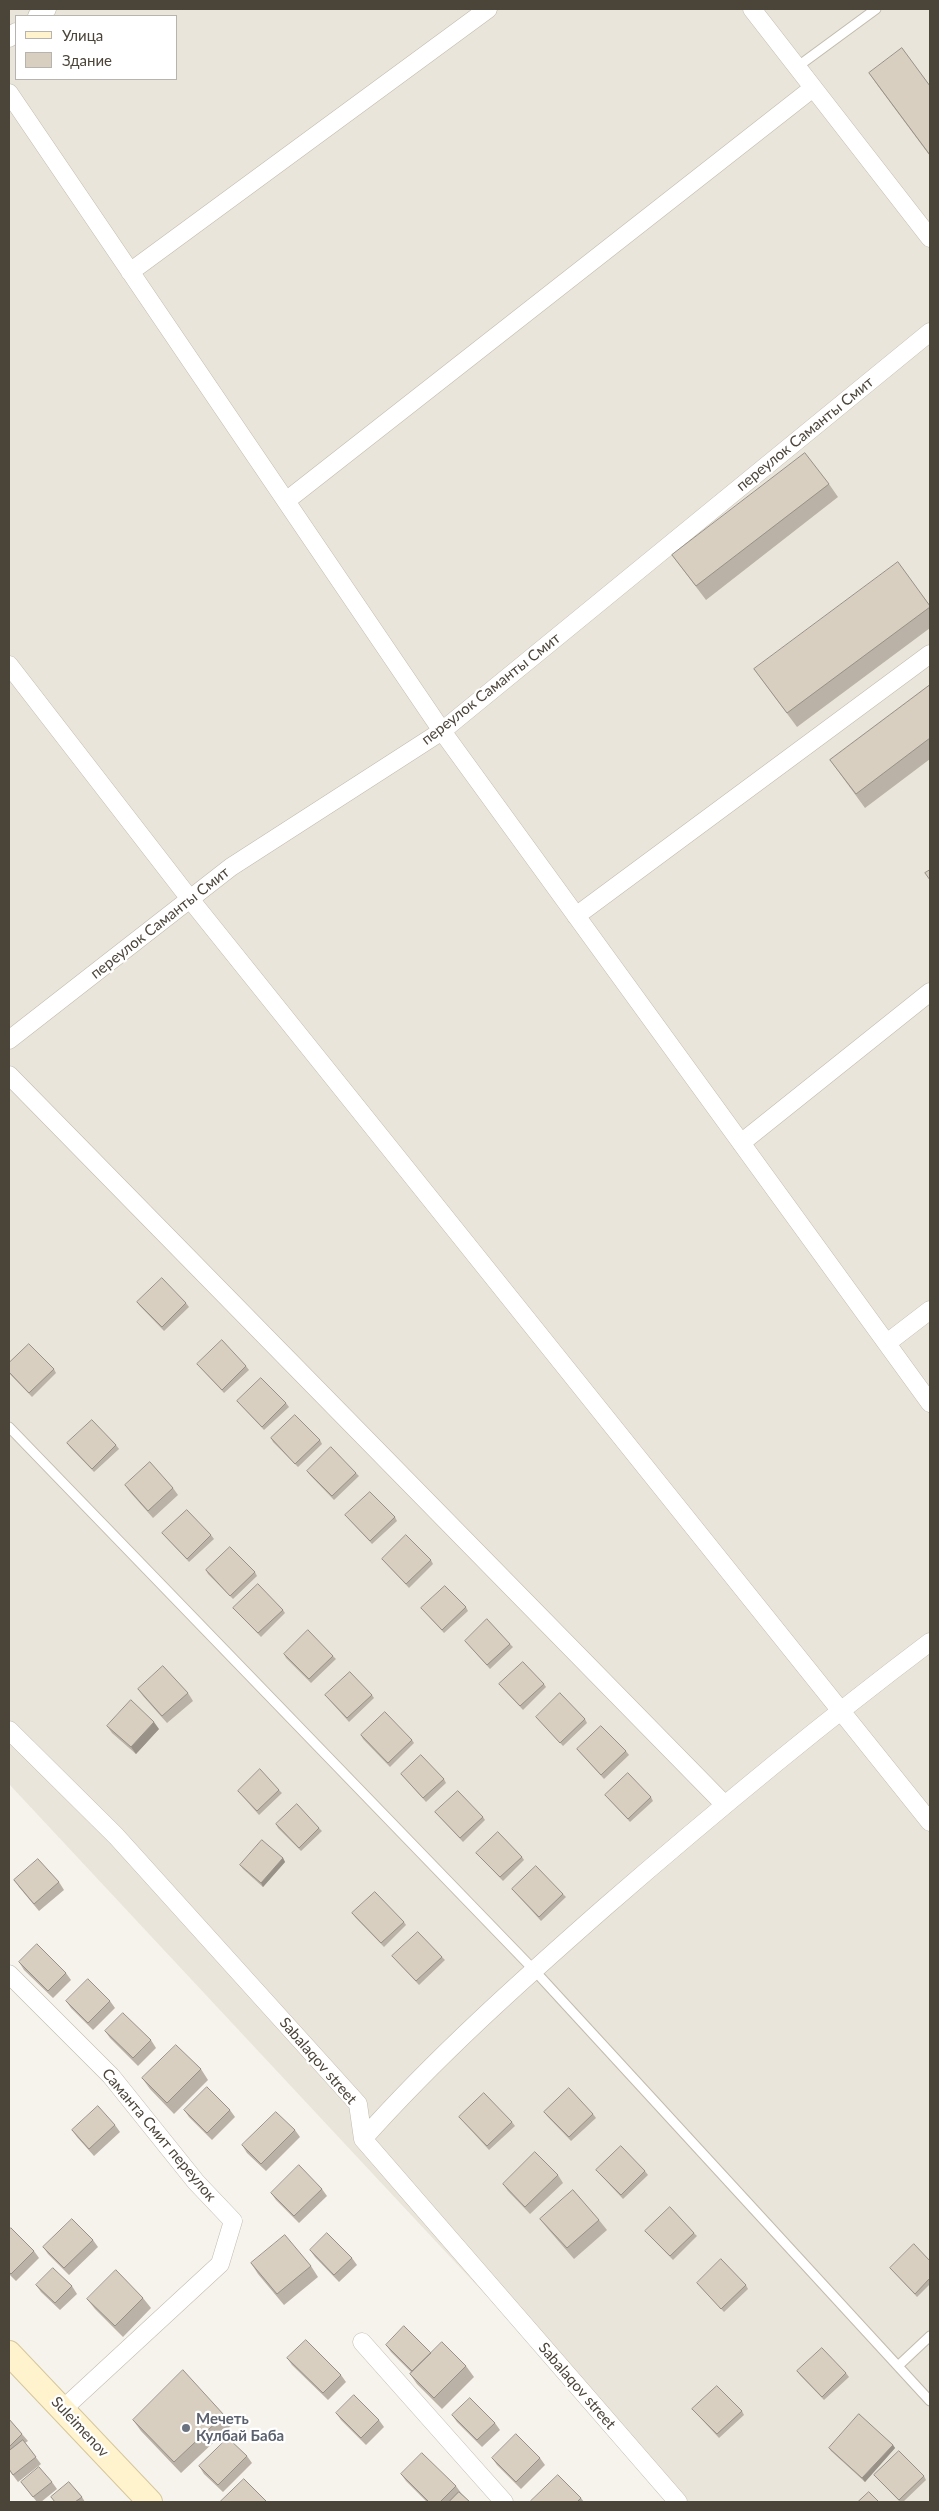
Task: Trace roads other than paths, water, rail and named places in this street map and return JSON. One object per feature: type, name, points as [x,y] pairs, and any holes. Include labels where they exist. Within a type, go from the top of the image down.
[{"type":"main road","name":"Suleimenov","points":[[9,2352],[150,2502]]},
{"type":"street","points":[[130,272],[488,9]]},
{"type":"street","points":[[752,9],[930,238]]},
{"type":"street","points":[[286,501],[813,88]]},
{"type":"street","points":[[9,93],[442,731],[930,1403]]},
{"type":"street","name":"переулок Саманты Смит","points":[[9,1040],[232,867],[442,731],[930,332]]},
{"type":"street","points":[[576,916],[930,654]]},
{"type":"street","points":[[9,664],[190,899],[930,1822]]},
{"type":"street","points":[[741,1143],[930,992]]},
{"type":"street","points":[[9,1075],[724,1804]]},
{"type":"street","points":[[887,1343],[930,1310]]},
{"type":"street","points":[[363,2139],[392,2106],[534,1970],[724,1804],[839,1710],[930,1642]]},
{"type":"street","name":"Sabalaqov street","points":[[9,1730],[116,1836],[358,2104],[363,2139],[678,2502]]},
{"type":"street","name":"Саманта Смит переулок","points":[[9,1974],[111,2076],[196,2182],[233,2221],[220,2264],[64,2409]]},
{"type":"street","points":[[362,2342],[504,2502]]},
{"type":"lane","points":[[797,67],[876,9]]},
{"type":"lane","points":[[9,1427],[534,1970],[930,2401]]},
{"type":"lane","points":[[898,2366],[930,2336]]},
{"type":"place","name":"Мечеть Кулбай Баба","points":[[186,2428]]}]
